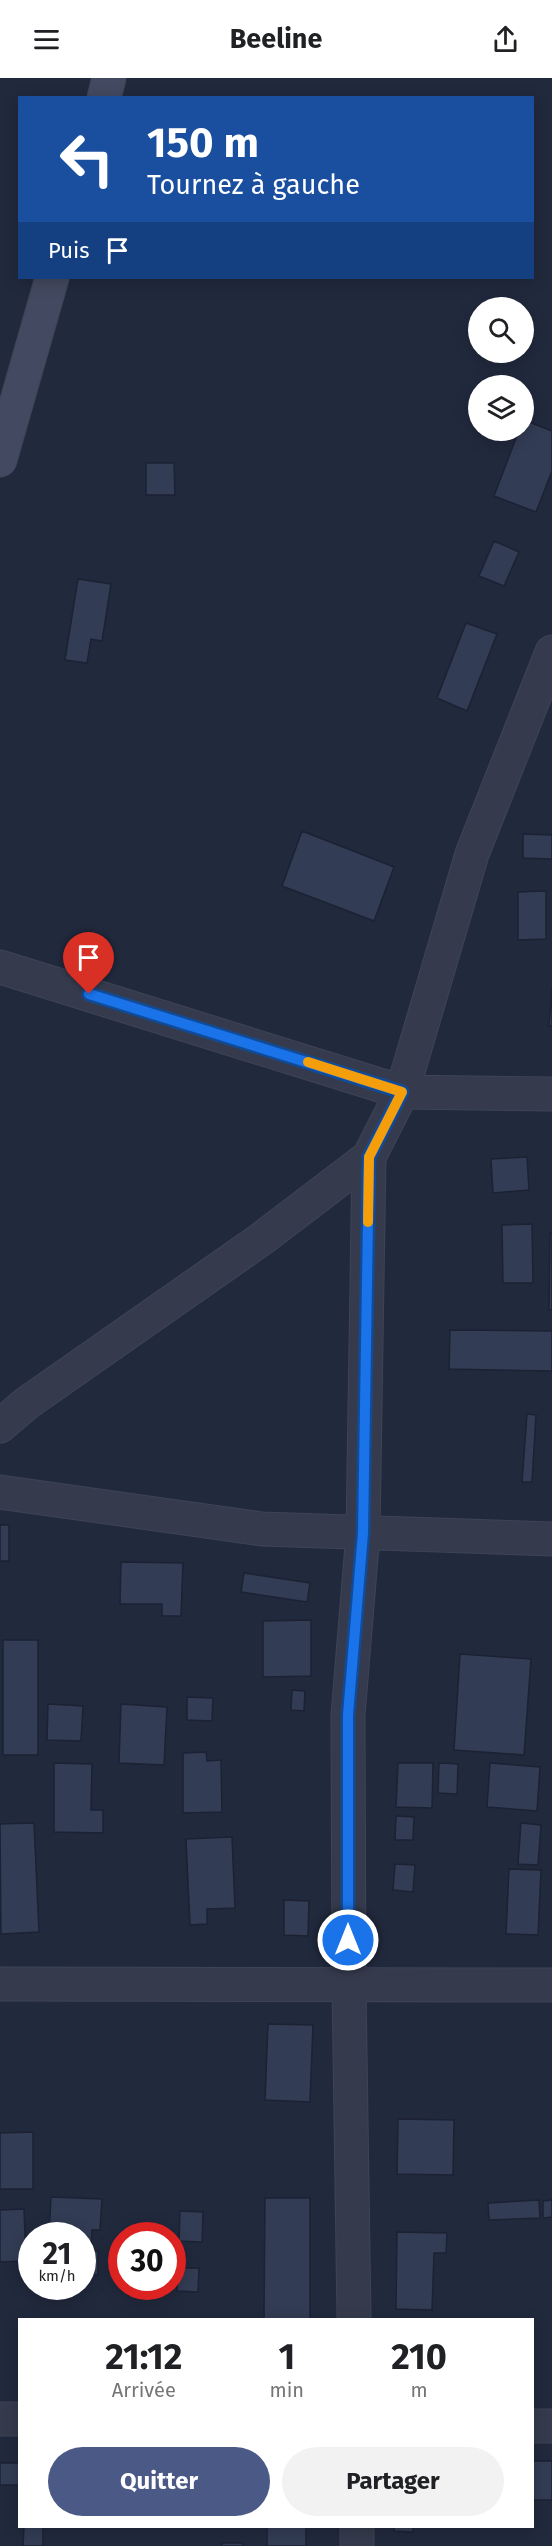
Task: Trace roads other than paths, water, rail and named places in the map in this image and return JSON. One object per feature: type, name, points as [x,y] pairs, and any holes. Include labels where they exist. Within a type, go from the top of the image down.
[{"type":"main road","points":[[104,96],[109,78]]},
{"type":"main road","points":[[0,460],[52,279]]},
{"type":"street","points":[[0,1426],[37,1396],[260,1240],[369,1157],[402,1092],[472,854],[552,652]]},
{"type":"street","points":[[0,967],[402,1092],[552,1094]]},
{"type":"street","points":[[354,2318],[348,1715],[363,1533],[369,1157]]},
{"type":"street","points":[[0,1492],[262,1529],[552,1539]]},
{"type":"street","points":[[0,1984],[552,1983]]},
{"type":"street","points":[[0,2419],[18,2420]]},
{"type":"street","points":[[534,2426],[552,2426]]},
{"type":"street","points":[[357,2528],[357,2546]]}]
